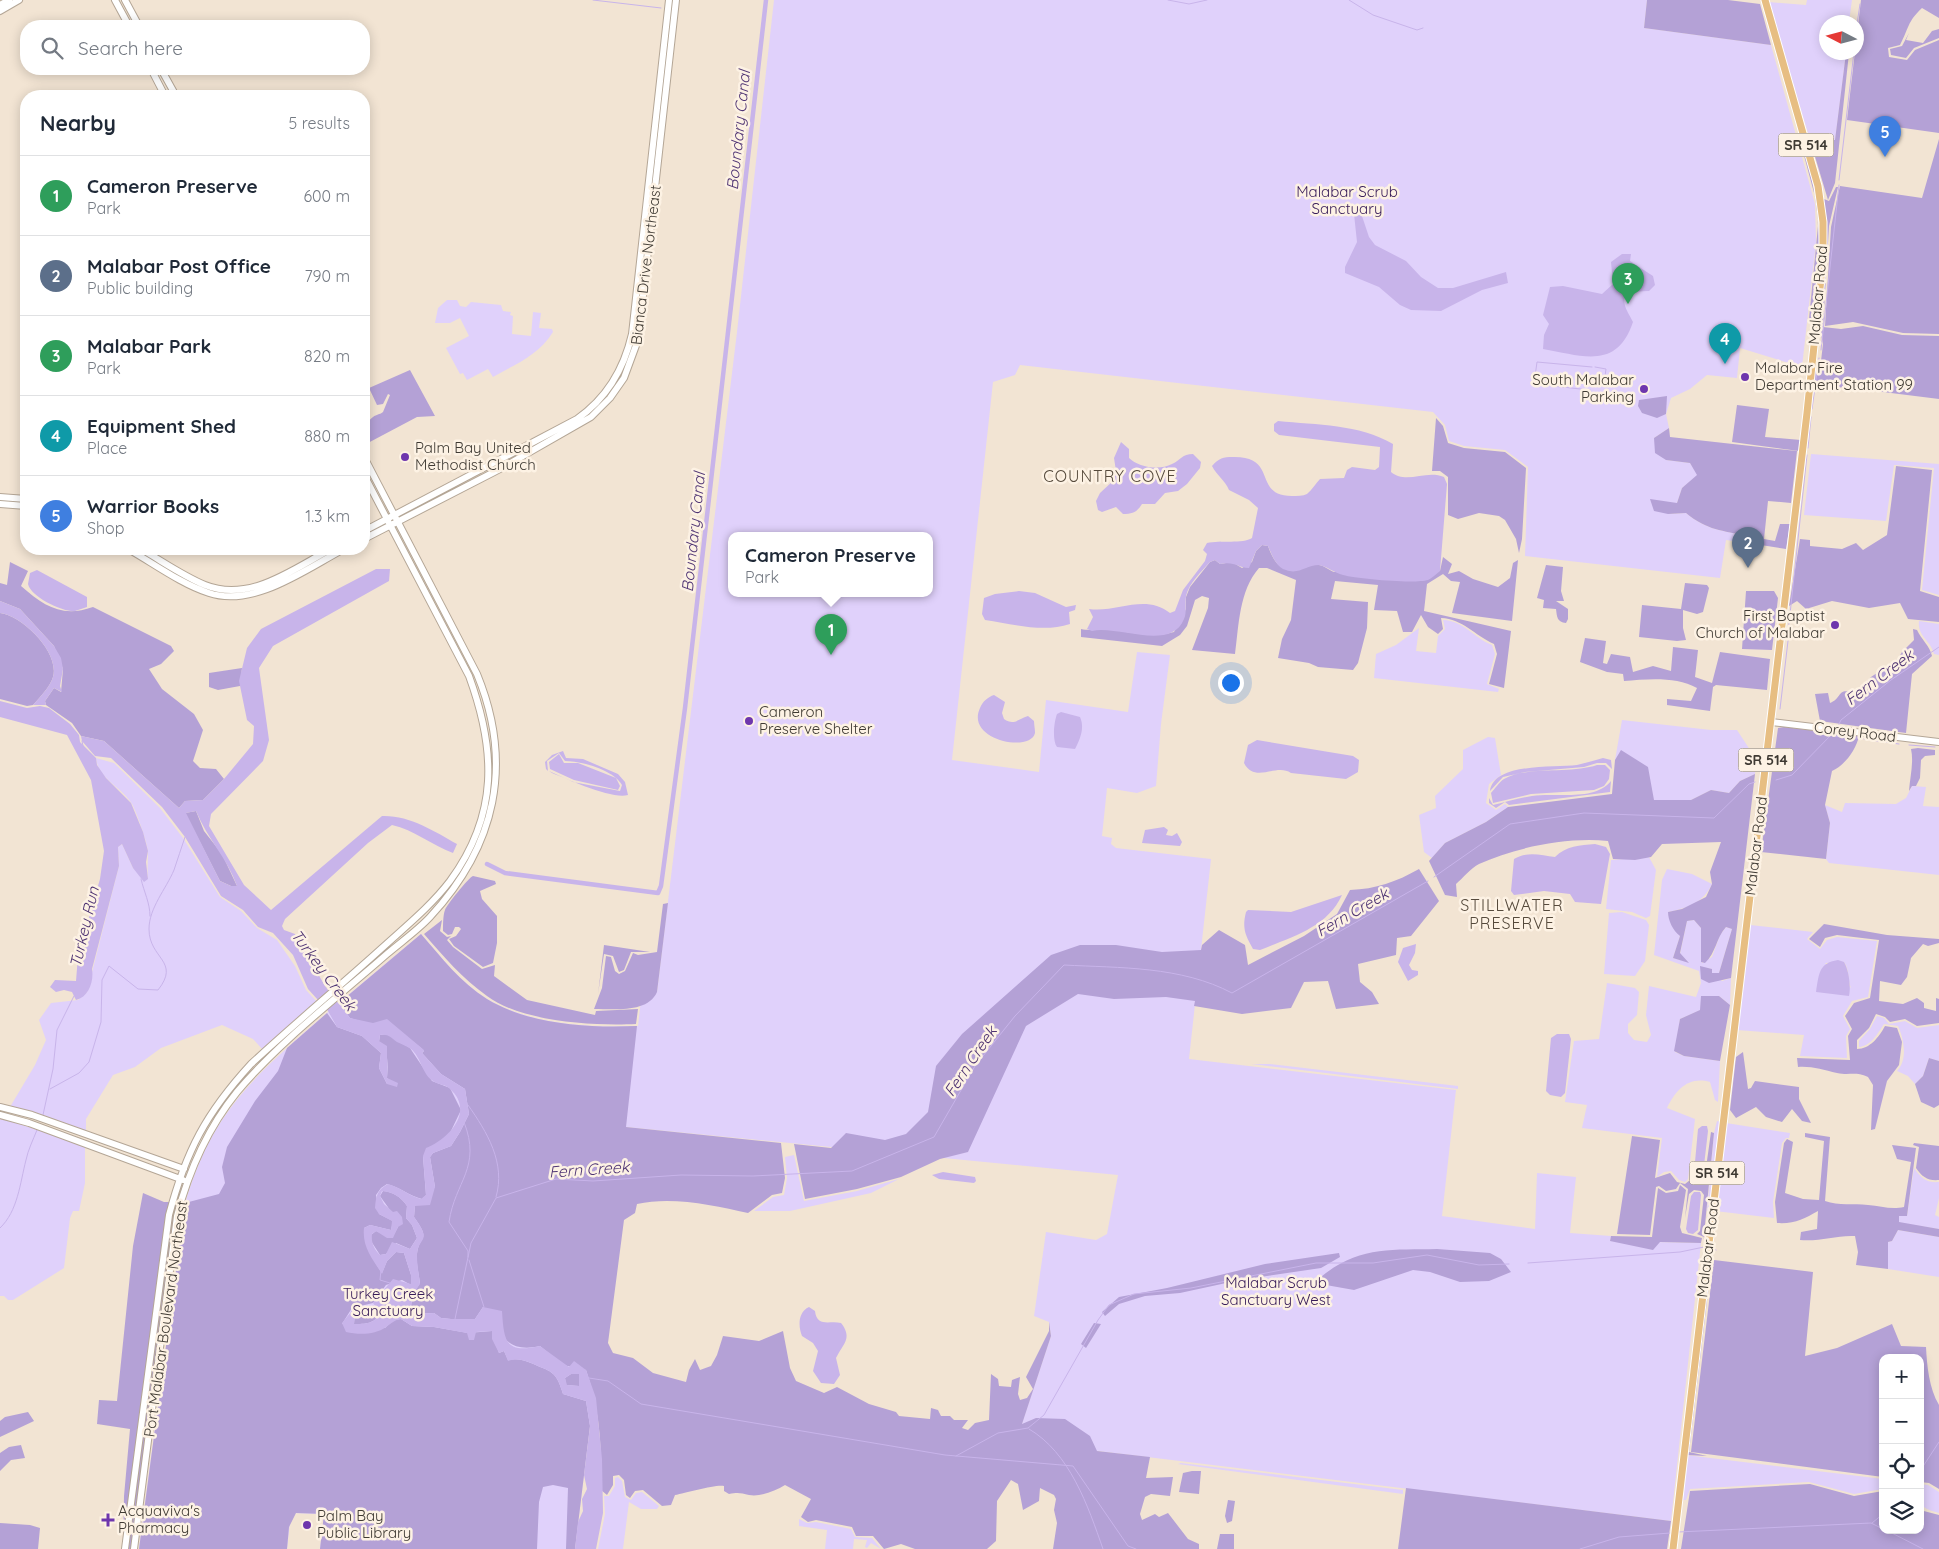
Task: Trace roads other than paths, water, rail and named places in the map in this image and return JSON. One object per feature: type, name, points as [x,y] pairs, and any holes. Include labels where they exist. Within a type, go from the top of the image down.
[{"type":"main road","name":"Malabar Road","points":[[1672,1549],[1771,722],[1823,259],[1822,222],[1818,186],[1765,0]]},
{"type":"street","points":[[0,4],[8,0]]},
{"type":"street","points":[[0,11],[19,0]]},
{"type":"street","points":[[115,0],[126,20]]},
{"type":"street","points":[[125,0],[136,20]]},
{"type":"street","name":"Bianca Drive Northeast","points":[[397,518],[576,420],[597,403],[619,373],[628,351],[633,325],[669,0]]},
{"type":"street","name":"Bianca Drive Northeast","points":[[397,518],[580,424],[603,407],[624,378],[635,351],[641,318],[676,0]]},
{"type":"street","points":[[154,75],[162,90]]},
{"type":"street","points":[[164,75],[173,90]]},
{"type":"street","name":"Port Malabar Boulevard Northeast","points":[[134,1549],[177,1216],[186,1181],[208,1134],[237,1092],[253,1074],[308,1023],[428,920],[456,888],[472,862],[488,824],[497,776],[493,726],[486,697],[477,674],[370,468]]},
{"type":"street","name":"Port Malabar Boulevard Northeast","points":[[125,1549],[169,1215],[182,1168],[201,1129],[231,1086],[251,1064],[418,916],[449,882],[464,859],[478,828],[486,798],[489,775],[485,727],[468,676],[370,487]]},
{"type":"street","points":[[0,497],[20,499]]},
{"type":"street","points":[[0,504],[20,506]]},
{"type":"street","points":[[370,535],[397,518]]},
{"type":"street","points":[[370,529],[388,523]]},
{"type":"street","points":[[139,555],[204,591],[234,597],[266,590],[333,555]]},
{"type":"street","points":[[151,555],[200,583],[220,590],[232,591],[262,584],[319,555]]},
{"type":"street","name":"Corey Road","points":[[1771,722],[1939,742]]},
{"type":"street","points":[[0,1107],[32,1115],[190,1171]]},
{"type":"street","points":[[0,1115],[29,1123],[186,1181]]},
{"type":"waterway","points":[[593,0],[661,8]]},
{"type":"waterway","name":"Boundary Canal","points":[[487,864],[505,873],[658,893],[661,886],[685,708],[766,0]]},
{"type":"waterway","points":[[1168,0],[1189,4],[1207,0]]},
{"type":"waterway","points":[[1349,0],[1373,15],[1417,30],[1423,28]]},
{"type":"waterway","points":[[1858,15],[1860,4]]},
{"type":"waterway","points":[[1839,180],[1853,60]]},
{"type":"waterway","points":[[1821,350],[1839,185]]},
{"type":"waterway","points":[[1812,409],[1819,358]]},
{"type":"waterway","points":[[1590,390],[1534,384],[1537,362],[1592,367]]},
{"type":"waterway","points":[[1595,367],[1606,369],[1604,384]]},
{"type":"waterway","points":[[1808,448],[1811,417]]},
{"type":"waterway","points":[[1788,633],[1807,455]]},
{"type":"waterway","points":[[1780,709],[1788,641]]},
{"type":"waterway","name":"Fern Creek","points":[[1837,728],[1841,720],[1891,680],[1939,647]]},
{"type":"waterway","name":"Fern Creek","points":[[1776,780],[1792,775],[1833,733]]},
{"type":"waterway","points":[[1832,736],[1856,738]]},
{"type":"waterway","points":[[1864,739],[1899,744]]},
{"type":"waterway","name":"Turkey Run","points":[[82,741],[83,746]]},
{"type":"waterway","points":[[1909,745],[1935,747]]},
{"type":"waterway","name":"Fern Creek","points":[[1434,877],[1510,824],[1584,813],[1714,818],[1749,784],[1755,782]]},
{"type":"waterway","points":[[50,1089],[79,1073],[89,1062],[101,1022],[102,980],[109,966],[138,989],[158,990],[164,980],[165,966],[150,939],[150,921],[155,906],[174,870],[185,837]]},
{"type":"waterway","points":[[141,879],[150,916]]},
{"type":"waterway","name":"Fern Creek","points":[[455,1319],[471,1243],[496,1198],[556,1179],[593,1181],[681,1175],[753,1176],[852,1171],[934,1137],[975,1066],[1015,1016],[1064,965],[1128,968],[1171,973],[1212,984],[1232,993],[1428,881]]},
{"type":"waterway","name":"Turkey Run","points":[[43,1115],[53,1069],[57,1030],[74,996]]},
{"type":"waterway","name":"Fern Creek","points":[[468,1105],[488,1137],[497,1160],[499,1172],[496,1197]]},
{"type":"waterway","points":[[464,1122],[469,1138],[469,1163],[456,1196],[449,1222],[468,1251],[468,1257]]},
{"type":"waterway","name":"Turkey Run","points":[[0,1228],[15,1205],[28,1152],[37,1130]]},
{"type":"waterway","points":[[1528,1263],[1680,1252],[1704,1247]]},
{"type":"waterway","points":[[1712,1249],[1716,1250]]},
{"type":"waterway","points":[[956,1456],[998,1433],[1028,1428],[1044,1415],[1098,1320],[1109,1305],[1134,1294],[1191,1288],[1316,1263],[1373,1263],[1427,1255],[1479,1265],[1509,1264]]},
{"type":"waterway","points":[[469,1260],[484,1307]]},
{"type":"waterway","name":"Turkey Creek","points":[[381,1270],[380,1280],[390,1283]]},
{"type":"waterway","name":"Turkey Creek","points":[[354,1311],[374,1306]]},
{"type":"waterway","points":[[589,1378],[608,1381],[641,1404],[945,1455],[1073,1466],[1128,1546],[1136,1549]]},
{"type":"waterway","points":[[1029,1429],[1056,1452],[1076,1482],[1091,1515],[1103,1549]]},
{"type":"waterway","points":[[1924,1465],[1939,1442]]},
{"type":"waterway","points":[[1872,1523],[1879,1517]]},
{"type":"waterway","points":[[1678,1532],[1871,1523],[1879,1527]]},
{"type":"waterway","points":[[1580,1549],[1619,1537],[1670,1533]]},
{"type":"waterway","points":[[1894,1534],[1923,1549]]},
{"type":"place","name":"Warrior Books","points":[[1885,157]]},
{"type":"place","name":"Malabar Park","points":[[1628,304]]},
{"type":"place","name":"Equipment Shed","points":[[1725,364]]},
{"type":"place","name":"Malabar Fire Department Station 99","points":[[1745,377]]},
{"type":"place","name":"South Malabar Parking","points":[[1644,389]]},
{"type":"place","name":"Palm Bay United Methodist Church","points":[[405,457]]},
{"type":"place","name":"Malabar Post Office","points":[[1748,568]]},
{"type":"place","name":"First Baptist Church of Malabar","points":[[1835,625]]},
{"type":"place","name":"Cameron Preserve","points":[[831,655]]},
{"type":"place","name":"Cameron Preserve Shelter","points":[[749,721]]},
{"type":"place","name":"Acquaviva's Pharmacy","points":[[108,1520]]},
{"type":"place","name":"Palm Bay Public Library","points":[[307,1525]]},
{"type":"district","name":"COUNTRY COVE","points":[[1110,476]]},
{"type":"district","name":"STILLWATER PRESERVE","points":[[1512,914]]},
{"type":"park label","name":"Malabar Scrub Sanctuary","points":[[1347,200]]},
{"type":"park label","name":"Malabar Scrub Sanctuary West","points":[[1276,1292]]},
{"type":"park label","name":"Turkey Creek Sanctuary","points":[[388,1302]]}]
